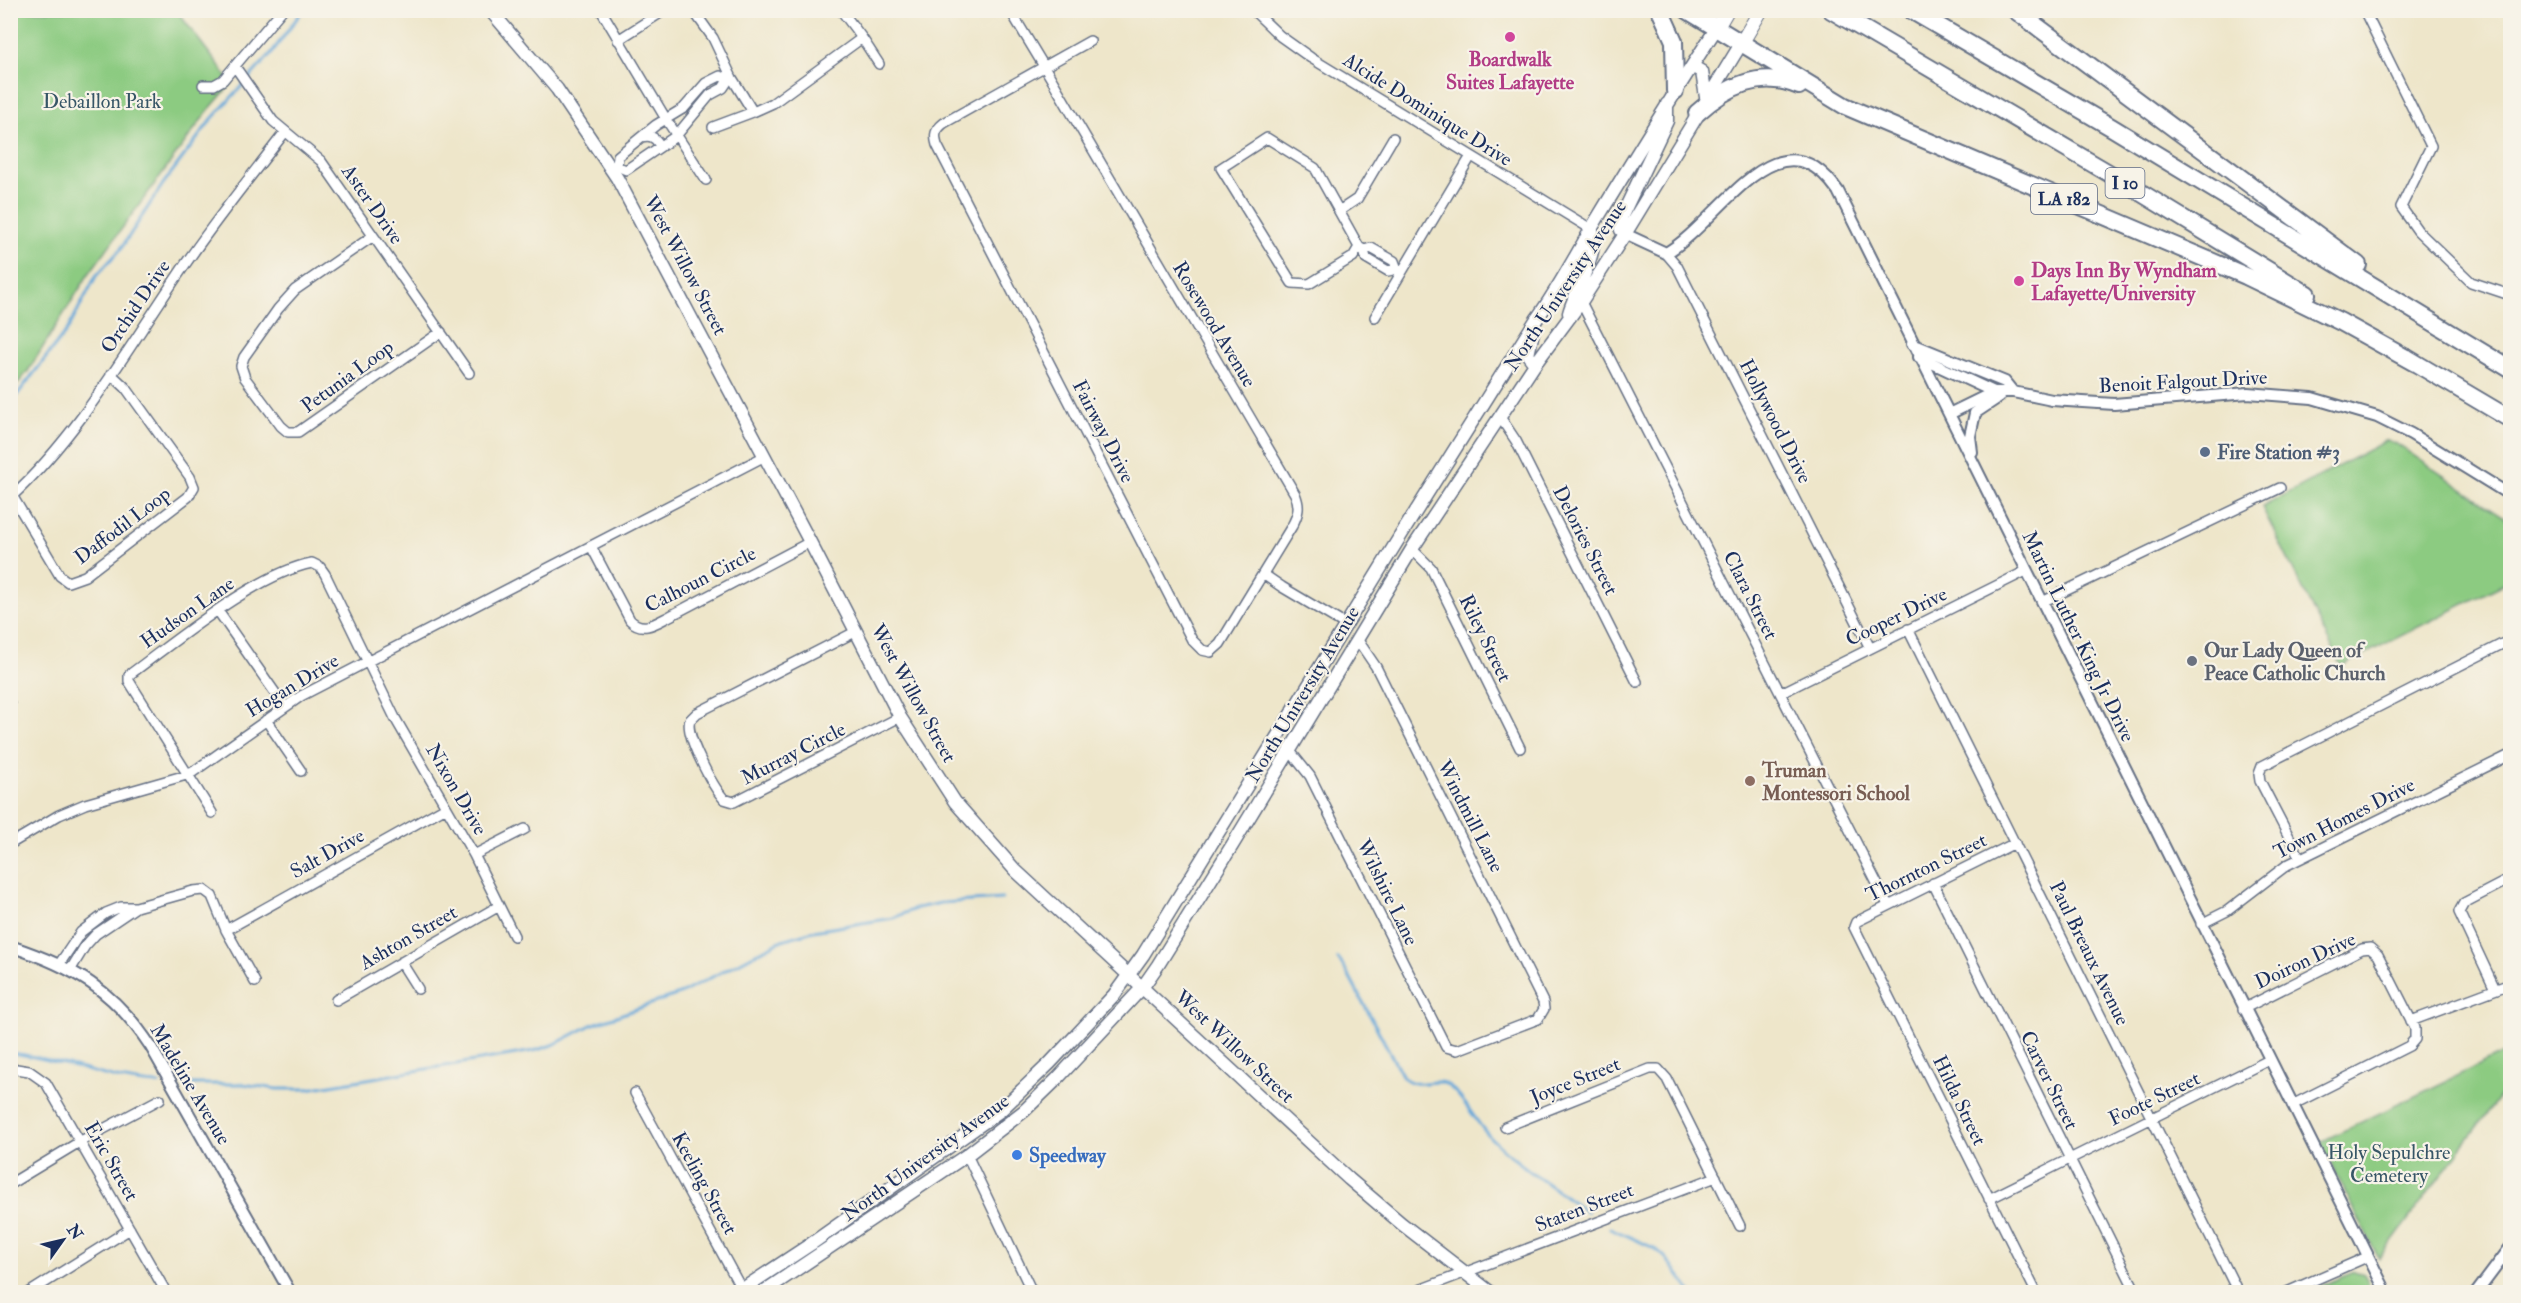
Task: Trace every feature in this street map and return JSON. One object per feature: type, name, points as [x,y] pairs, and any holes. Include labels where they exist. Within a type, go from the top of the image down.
[{"type":"highway","points":[[1660,10],[1674,41],[1671,97]]},
{"type":"highway","points":[[1687,10],[1716,29]]},
{"type":"highway","name":"I 10","points":[[1831,10],[2225,243],[2415,363],[2511,419]]},
{"type":"highway","name":"I 10","points":[[1911,10],[2111,127],[2511,369]]},
{"type":"highway","points":[[2015,10],[2446,330]]},
{"type":"highway","name":"LA 182","points":[[1716,29],[1845,106],[2246,276],[2341,322],[2415,363]]},
{"type":"highway","points":[[1697,113],[1719,94],[1733,87],[1784,79],[1845,106]]},
{"type":"main road","name":"West Willow Street","points":[[490,10],[557,88],[615,168],[900,717],[955,801],[1015,870],[1349,1179],[1490,1293]]},
{"type":"main road","name":"North University Avenue","points":[[740,1291],[811,1244],[1000,1110],[1050,1063],[1129,976],[1486,400],[1558,289],[1591,229],[1727,10]]},
{"type":"main road","name":"North University Avenue","points":[[763,1293],[967,1155],[1024,1111],[1057,1079],[1142,987],[1158,965],[1290,751],[1412,549],[1535,364],[1581,302],[1761,10]]},
{"type":"main road","points":[[1692,66],[1702,72],[1706,97]]},
{"type":"main road","points":[[1625,234],[1621,230],[1620,222],[1667,121],[1671,97]]},
{"type":"main road","points":[[1567,320],[1592,253],[1594,242],[1591,229]]},
{"type":"main road","points":[[1535,364],[1528,355],[1536,320]]},
{"type":"main road","points":[[1486,400],[1500,417]]},
{"type":"main road","points":[[1278,737],[1290,751]]},
{"type":"street","points":[[203,85],[218,83],[236,68],[282,10]]},
{"type":"street","points":[[601,10],[676,136],[706,180]]},
{"type":"street","points":[[618,40],[665,10]]},
{"type":"street","points":[[693,10],[713,38],[730,79],[753,111]]},
{"type":"street","points":[[841,10],[879,64]]},
{"type":"street","name":"Rosewood Avenue","points":[[1010,10],[1295,494],[1299,507],[1297,517],[1263,574]]},
{"type":"street","name":"Alcide Dominique Drive","points":[[1253,10],[1280,36],[1311,58],[1591,229]]},
{"type":"street","points":[[2364,10],[2431,146],[2401,207],[2418,231],[2470,282],[2511,295]]},
{"type":"street","points":[[713,127],[773,103],[862,38]]},
{"type":"street","points":[[1045,68],[1090,41]]},
{"type":"street","name":"Aster Drive","points":[[236,68],[273,121],[321,161],[469,373]]},
{"type":"street","name":"Fairway Drive","points":[[1045,68],[944,123],[935,132],[937,145],[1198,647],[1211,652],[1220,644],[1263,574]]},
{"type":"street","points":[[720,76],[730,79],[723,88],[710,95],[676,136],[626,170],[615,168],[618,156],[640,137],[684,108],[706,83],[720,76]]},
{"type":"street","name":"Orchid Drive","points":[[11,495],[45,465],[111,374],[193,252],[285,132]]},
{"type":"street","points":[[640,137],[649,135],[656,138],[658,148]]},
{"type":"street","points":[[1400,270],[1388,271],[1366,258],[1362,249],[1315,168],[1267,138],[1221,168],[1292,283],[1309,284],[1362,249],[1371,248],[1381,253],[1394,261],[1400,270]]},
{"type":"street","points":[[1339,211],[1357,199],[1393,138]]},
{"type":"street","points":[[1375,317],[1400,270],[1471,156]]},
{"type":"street","name":"Martin Luther King Jr Drive","points":[[1666,253],[1689,237],[1761,169],[1777,161],[1790,159],[1808,162],[1827,175],[1838,190],[1912,344],[1950,414],[2386,1293]]},
{"type":"street","points":[[1625,234],[1666,253]]},
{"type":"street","name":"Petunia Loop","points":[[373,236],[294,290],[244,357],[241,366],[245,378],[281,426],[288,432],[298,432],[441,332]]},
{"type":"street","points":[[1376,264],[1381,253]]},
{"type":"street","name":"Hollywood Drive","points":[[1666,253],[1677,266],[1870,648]]},
{"type":"street","name":"Clara Street","points":[[1581,302],[1888,905]]},
{"type":"street","name":"Benoit Falgout Drive","points":[[1912,344],[2005,382],[2013,392]]},
{"type":"street","points":[[1919,357],[1994,392]]},
{"type":"street","name":"Daffodil Loop","points":[[11,495],[60,576],[68,582],[85,576],[188,497],[194,487],[190,477],[126,388],[111,374]]},
{"type":"street","points":[[1950,414],[1994,392]]},
{"type":"street","name":"Benoit Falgout Drive","points":[[1994,392],[2013,392],[2052,400],[2114,404],[2248,393],[2312,398],[2377,417],[2411,434],[2511,495]]},
{"type":"street","points":[[1973,462],[1970,436],[1975,413],[1996,398],[2013,392]]},
{"type":"street","name":"Delories Street","points":[[1500,417],[1516,441],[1637,682]]},
{"type":"street","points":[[592,548],[765,456]]},
{"type":"street","points":[[2042,602],[2280,488]]},
{"type":"street","name":"Calhoun Circle","points":[[592,548],[630,620],[641,627],[648,627],[810,542]]},
{"type":"street","name":"Hogan Drive","points":[[10,843],[59,815],[85,804],[190,774],[285,706],[592,548]]},
{"type":"street","name":"Riley Street","points":[[1412,549],[1431,568],[1520,748]]},
{"type":"street","name":"Hudson Lane","points":[[212,813],[190,774],[129,681],[129,675],[244,593],[292,569],[312,563],[320,567],[325,574],[367,662]]},
{"type":"street","name":"Cooper Drive","points":[[1781,693],[2026,571]]},
{"type":"street","points":[[1263,574],[1346,625]]},
{"type":"street","points":[[218,611],[285,706]]},
{"type":"street","name":"Paul Breaux Avenue","points":[[1908,629],[2238,1293]]},
{"type":"street","name":"Murray Circle","points":[[857,631],[697,713],[690,720],[688,732],[724,799],[734,802],[900,717]]},
{"type":"street","name":"Windmill Lane","points":[[1357,639],[1376,667],[1543,1002],[1544,1012],[1532,1023],[1457,1050],[1450,1050]]},
{"type":"street","points":[[2300,858],[2260,781],[2259,774],[2262,766],[2511,640]]},
{"type":"street","name":"Nixon Drive","points":[[367,662],[395,718],[474,855],[514,936]]},
{"type":"street","points":[[10,705],[10,717]]},
{"type":"street","points":[[266,720],[301,771]]},
{"type":"street","name":"Wilshire Lane","points":[[1290,751],[1304,766],[1312,780],[1446,1047],[1450,1050]]},
{"type":"street","name":"Town Homes Drive","points":[[2201,924],[2227,911],[2260,884],[2300,858],[2511,754]]},
{"type":"street","name":"Salt Drive","points":[[226,930],[446,807]]},
{"type":"street","points":[[474,855],[525,829]]},
{"type":"street","name":"Thornton Street","points":[[1854,924],[2015,843]]},
{"type":"street","points":[[2495,989],[2459,912],[2464,903],[2511,879]]},
{"type":"street","name":"Carver Street","points":[[1933,883],[2136,1293]]},
{"type":"street","points":[[60,963],[81,933],[96,920],[116,909],[136,907],[193,891],[207,891],[212,896],[226,930],[255,982]]},
{"type":"street","name":"Ashton Street","points":[[336,1000],[499,906]]},
{"type":"street","points":[[70,969],[96,934],[136,907]]},
{"type":"street","name":"Hilda Street","points":[[1854,924],[2036,1293]]},
{"type":"street","name":"Madeline Avenue","points":[[10,946],[60,963],[70,969],[121,1008],[142,1034],[290,1293]]},
{"type":"street","name":"Doiron Drive","points":[[2244,1009],[2362,949],[2370,948],[2379,955],[2411,1020]]},
{"type":"street","points":[[401,962],[418,989]]},
{"type":"street","points":[[2292,1105],[2409,1046],[2416,1034],[2411,1020],[2511,984]]},
{"type":"street","name":"Foote Street","points":[[1989,1199],[2269,1060]]},
{"type":"street","name":"Eric Street","points":[[10,1068],[29,1071],[46,1083],[166,1293]]},
{"type":"street","name":"Joyce Street","points":[[1505,1127],[1650,1069],[1658,1069],[1667,1079],[1716,1177]]},
{"type":"street","name":"Keeling Street","points":[[635,1093],[740,1291]]},
{"type":"street","points":[[10,1184],[81,1141],[160,1099]]},
{"type":"street","points":[[967,1155],[1032,1293]]},
{"type":"street","points":[[1716,1177],[1740,1226]]},
{"type":"street","name":"Staten Street","points":[[1414,1293],[1716,1177]]},
{"type":"street","points":[[30,1293],[130,1229]]},
{"type":"street","points":[[2480,1291],[2511,1248]]},
{"type":"street","points":[[2287,1293],[2367,1257]]},
{"type":"green space","name":"Debaillon Park","points":[[11,11],[177,11],[232,83],[207,112],[88,275],[28,371],[11,392]]},
{"type":"green space","points":[[2387,440],[2395,443],[2510,521],[2510,581],[2341,666],[2262,507]]},
{"type":"green space","name":"Holy Sepulchre Cemetery","points":[[2510,1050],[2510,1082],[2379,1259],[2320,1142]]},
{"type":"green space","points":[[2354,1272],[2364,1275],[2369,1284],[2364,1292],[2307,1292]]},
{"type":"waterway","points":[[10,404],[68,329],[96,276],[120,250],[163,184],[211,120],[270,55],[303,10]]},
{"type":"waterway","points":[[184,1084],[243,1084],[277,1089],[307,1089],[534,1051],[555,1044],[591,1025],[682,993],[782,940],[813,931],[893,918],[917,908],[941,903],[1002,899]]},
{"type":"waterway","points":[[1338,959],[1403,1077],[1415,1083],[1439,1082],[1450,1087],[1488,1135],[1505,1151],[1587,1212]]},
{"type":"waterway","points":[[10,1053],[141,1083],[159,1084]]},
{"type":"waterway","points":[[1610,1228],[1656,1249],[1666,1258],[1691,1292]]},
{"type":"place","name":"Boardwalk Suites Lafayette","points":[[1510,37]]},
{"type":"place","name":"Days Inn By Wyndham Lafayette/University","points":[[2019,281]]},
{"type":"place","name":"Fire Station #3","points":[[2205,452]]},
{"type":"place","name":"Our Lady Queen of Peace Catholic Church","points":[[2192,661]]},
{"type":"place","name":"Truman Montessori School","points":[[1750,781]]},
{"type":"place","name":"Speedway","points":[[1017,1155]]}]
